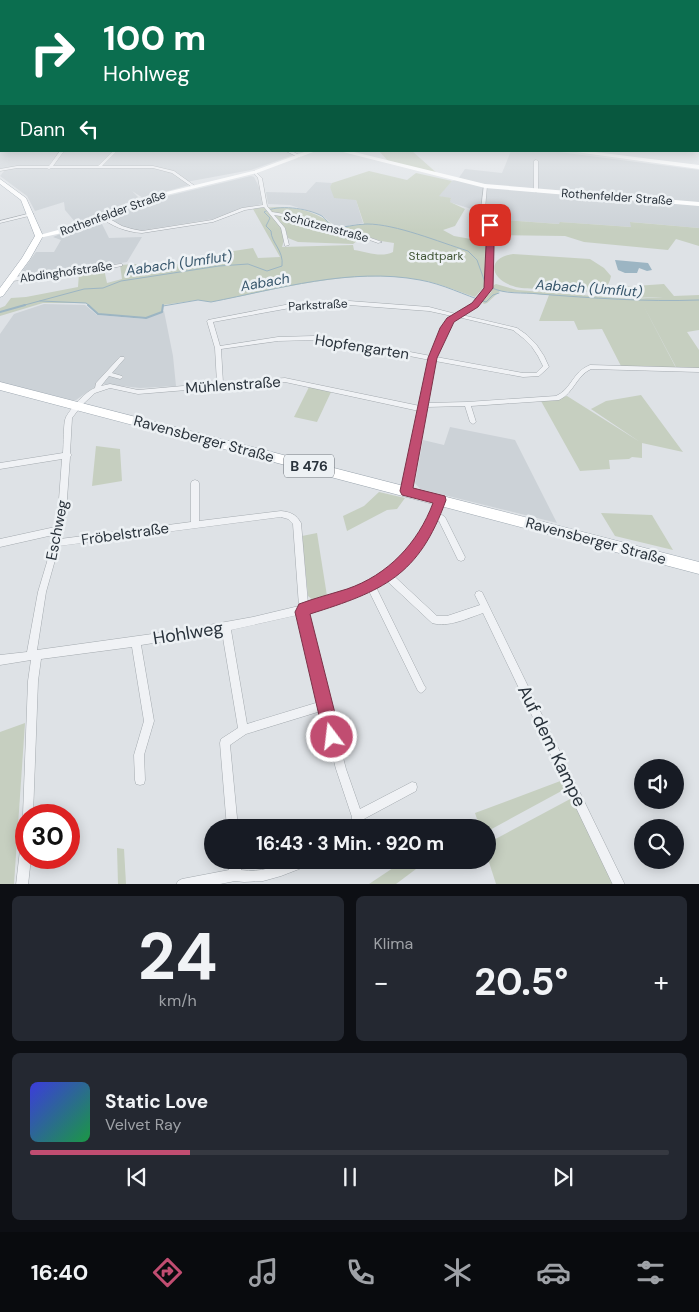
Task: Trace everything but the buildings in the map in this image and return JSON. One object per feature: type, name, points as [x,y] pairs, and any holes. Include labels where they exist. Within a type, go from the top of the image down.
[{"type":"main road","points":[[0,181],[24,199],[39,236]]},
{"type":"main road","name":"Rothenfelder Straße","points":[[0,294],[12,279],[39,236]]},
{"type":"main road","name":"Ravensberger Straße","points":[[0,386],[699,568]]},
{"type":"street","points":[[49,168],[61,152]]},
{"type":"street","points":[[100,166],[114,152]]},
{"type":"street","points":[[290,152],[299,156]]},
{"type":"street","name":"Rothenfelder Straße","points":[[39,236],[60,232],[144,199],[255,172],[309,152]]},
{"type":"street","name":"Rothenfelder Straße","points":[[346,152],[485,186],[699,204]]},
{"type":"street","points":[[580,152],[699,167]]},
{"type":"street","points":[[536,161],[536,191]]},
{"type":"street","points":[[0,170],[16,167],[152,167],[165,169],[178,175],[193,186]]},
{"type":"street","name":"Schützenstraße","points":[[255,172],[260,178],[269,209],[284,228],[287,245]]},
{"type":"street","points":[[406,491],[432,358],[445,328],[456,316],[480,300],[489,287],[490,246],[493,236],[483,209],[485,186]]},
{"type":"street","name":"Schützenstraße","points":[[101,216],[114,225],[136,232],[213,221],[244,209],[269,209],[300,218],[327,230],[354,233],[380,242]]},
{"type":"street","points":[[0,222],[30,214]]},
{"type":"street","name":"Abdinghofstraße","points":[[12,279],[80,272],[120,265]]},
{"type":"street","name":"Parkstraße","points":[[218,348],[210,321],[290,306],[349,303],[399,306],[429,309],[456,316]]},
{"type":"street","name":"Hopfengarten","points":[[218,348],[278,339],[314,338],[523,375],[537,375],[546,367],[543,356],[515,328],[456,316]]},
{"type":"street","points":[[218,348],[220,384]]},
{"type":"street","points":[[77,406],[86,396],[98,388],[98,385],[122,358]]},
{"type":"street","name":"Mühlenstraße","points":[[98,388],[110,386],[138,392],[285,380],[423,407],[549,399],[562,396],[570,389],[580,372],[590,367],[699,370]]},
{"type":"street","points":[[108,374],[120,377]]},
{"type":"street","points":[[467,404],[473,422]]},
{"type":"street","name":"Eschweg","points":[[28,804],[34,655],[42,592],[59,530],[68,456],[69,418],[77,406]]},
{"type":"street","points":[[0,466],[68,456]]},
{"type":"street","points":[[195,483],[195,525]]},
{"type":"street","name":"Hohlweg","points":[[0,660],[226,627],[304,609],[352,594],[388,576],[400,566],[425,537],[440,500]]},
{"type":"street","name":"Fröbelstraße","points":[[56,543],[281,514],[290,515],[297,523],[304,609]]},
{"type":"street","points":[[435,515],[442,520],[460,557]]},
{"type":"street","points":[[0,542],[59,530]]},
{"type":"street","points":[[388,576],[435,620],[447,620],[485,608]]},
{"type":"street","points":[[370,585],[421,688]]},
{"type":"street","name":"Auf dem Kampe","points":[[479,595],[619,884]]},
{"type":"street","points":[[304,609],[302,616],[324,705],[356,819]]},
{"type":"street","points":[[226,627],[243,730]]},
{"type":"street","points":[[136,641],[149,721],[138,755],[140,780]]},
{"type":"street","points":[[232,819],[225,743],[243,730],[324,705]]},
{"type":"street","points":[[362,819],[412,787]]},
{"type":"street","points":[[22,884],[24,869]]},
{"type":"street","points":[[235,869],[235,875]]},
{"type":"street","points":[[182,884],[235,875],[249,878],[285,869]]},
{"type":"shaded area","points":[[0,152],[288,152],[293,155],[251,170],[186,182],[189,185],[143,198],[132,191],[140,199],[76,223],[65,210],[64,202],[35,211],[27,196],[0,176],[4,171],[0,168]]},
{"type":"shaded area","points":[[511,152],[559,152],[699,170],[699,228],[631,222],[632,227],[492,219],[481,212],[449,202],[451,199],[438,196],[452,181],[458,179],[465,169],[502,173]]},
{"type":"shaded area","points":[[251,176],[254,177],[259,187],[262,204],[243,208],[213,219],[138,231],[115,224],[106,217],[143,202]]},
{"type":"shaded area","points":[[316,182],[332,183],[330,188],[356,200],[363,223],[337,228],[323,216],[290,205],[268,204],[266,192],[306,193]]},
{"type":"shaded area","points":[[99,218],[109,238],[142,237],[127,262],[43,275],[42,278],[15,281],[36,252],[54,252],[61,240],[53,237]]},
{"type":"shaded area","points":[[44,304],[85,305],[97,315],[145,319],[164,311],[173,356],[176,386],[140,388],[104,384],[96,386],[76,400],[72,400],[0,382],[0,334],[14,314]]},
{"type":"shaded area","points":[[450,427],[515,440],[557,523],[420,489],[415,483],[423,440],[444,445]]},
{"type":"green space","points":[[380,152],[413,152],[439,175],[389,162]]},
{"type":"green space","name":"Stadtpark","points":[[369,171],[407,180],[416,173],[452,181],[439,196],[451,198],[450,202],[465,209],[455,226],[443,230],[454,236],[488,242],[484,287],[475,297],[427,281],[368,276],[288,286],[211,302],[198,300],[163,305],[162,312],[146,318],[98,314],[86,303],[43,303],[0,316],[0,308],[5,306],[11,298],[78,287],[79,273],[104,269],[107,283],[122,279],[120,265],[136,264],[144,269],[202,260],[235,259],[215,258],[214,254],[253,248],[258,258],[280,257],[253,209],[287,207],[308,211],[318,215],[337,228],[364,224],[356,200],[334,198],[330,187],[332,183]],"holes":[[[272,212],[302,217],[330,229],[353,232],[394,243],[393,252],[374,254],[354,250],[353,245],[282,247],[284,235]]]},
{"type":"green space","points":[[274,214],[299,218],[326,230],[354,234],[361,238],[353,244],[298,242],[288,238],[285,228]]},
{"type":"green space","points":[[492,219],[631,227],[630,222],[699,228],[699,246],[676,239],[668,250],[584,242],[565,236],[496,235]]},
{"type":"green space","points":[[513,254],[590,259],[604,268],[611,276],[609,283],[604,288],[591,292],[516,287],[500,279],[494,269],[498,260]]},
{"type":"green space","points":[[496,284],[517,290],[631,299],[663,297],[632,298],[597,294],[620,287],[664,284],[674,296],[699,295],[699,330],[687,332],[699,350],[699,368],[677,369],[642,303],[676,368],[621,366],[602,329],[578,330],[574,321],[539,321],[549,295],[500,291],[484,304],[482,302]]},
{"type":"green space","points":[[309,387],[331,392],[317,422],[294,417]]},
{"type":"green space","points":[[641,395],[683,452],[642,443],[642,458],[632,457],[629,459],[609,460],[610,469],[580,471],[541,401],[567,396],[640,442],[591,409],[606,401]]},
{"type":"green space","points":[[96,446],[120,449],[122,481],[92,486]]},
{"type":"green space","points":[[379,492],[405,498],[397,509],[387,510],[347,531],[343,516],[364,506]]},
{"type":"green space","points":[[601,513],[652,515],[673,550],[615,536]]},
{"type":"green space","points":[[317,533],[327,596],[313,600],[308,596],[302,536]]},
{"type":"green space","points":[[25,723],[19,804],[15,804],[14,884],[0,884],[0,732]]},
{"type":"green space","points":[[563,780],[567,788],[496,827],[496,819],[477,819],[475,813]]},
{"type":"green space","points":[[572,798],[613,884],[496,884],[491,869],[496,869],[496,839]]},
{"type":"green space","points":[[117,848],[124,849],[126,884],[118,884]]},
{"type":"green space","points":[[392,869],[416,869],[396,884],[369,884]]},
{"type":"water","points":[[615,260],[648,263],[652,270],[647,271],[639,268],[637,273],[625,273],[618,270]]},
{"type":"waterway","name":"Aabach (Umflut)","points":[[21,306],[84,289],[103,288],[121,281],[219,266],[248,264],[267,271],[282,266],[281,255],[271,231],[266,226],[270,218],[264,212],[277,208],[301,209],[316,213],[322,216],[332,228],[363,224],[391,227],[468,251],[477,260],[486,285]]},
{"type":"waterway","name":"Aabach","points":[[163,306],[198,300],[211,302],[315,281],[368,276],[420,280],[486,302],[493,295],[499,293]]},
{"type":"waterway","name":"Aabach (Umflut)","points":[[490,287],[508,292],[599,298],[699,300]]},
{"type":"waterway","name":"Aabach","points":[[40,301],[86,303],[90,306]]},
{"type":"waterway","name":"Aabach (Umflut)","points":[[0,312],[25,305]]},
{"type":"waterway","name":"Aabach","points":[[88,305],[98,314],[146,318],[162,312],[163,305]]},
{"type":"route","points":[[332,737],[302,612],[304,609],[362,590],[388,576],[400,566],[425,537],[440,500],[406,491],[432,358],[450,320],[475,305],[489,288],[489,259],[493,236],[490,225]]}]
